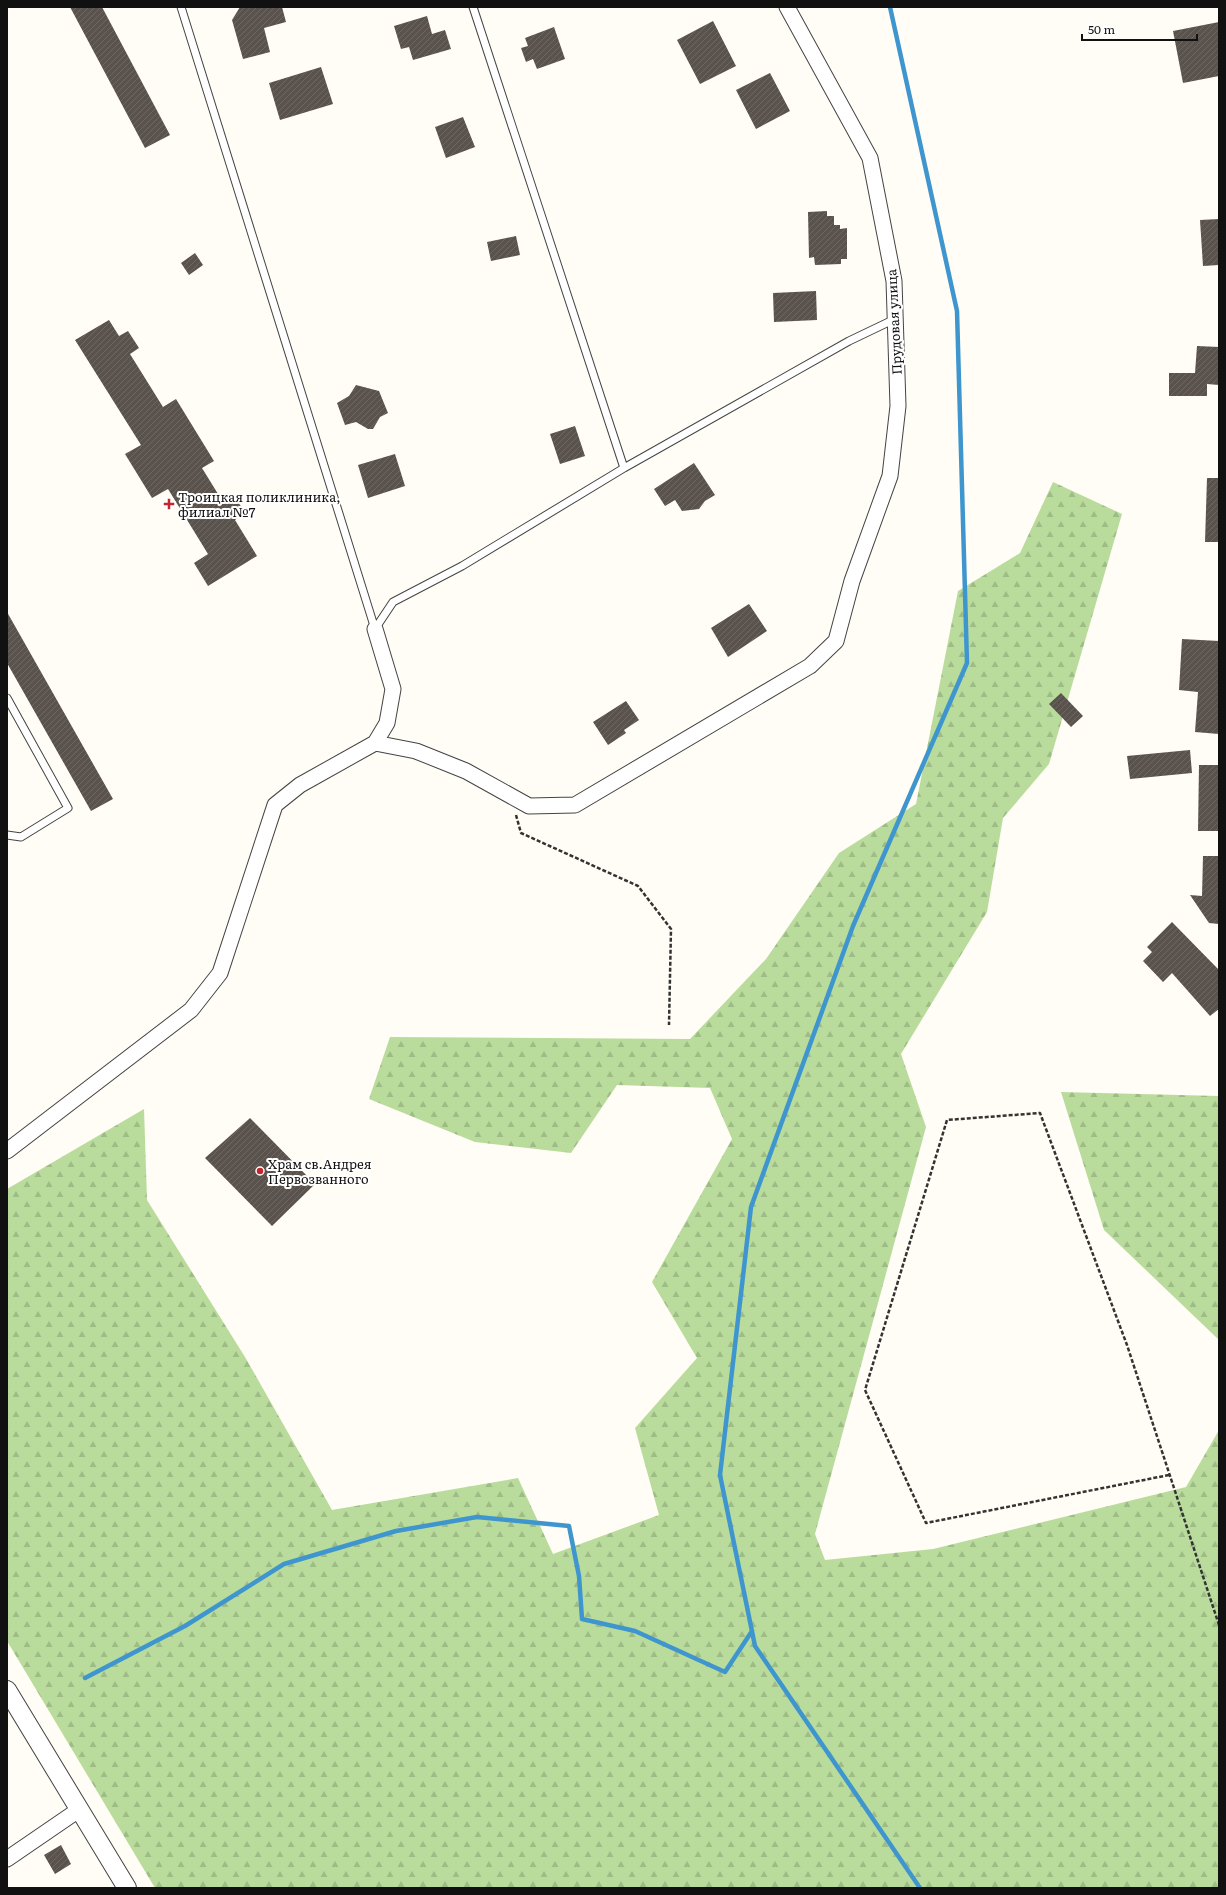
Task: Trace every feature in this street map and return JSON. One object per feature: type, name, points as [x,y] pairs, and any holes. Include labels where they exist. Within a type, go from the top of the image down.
[{"type":"street","name":"Прудовая улица","points":[[375,743],[416,751],[466,772],[529,806],[575,806],[810,666],[836,641],[852,581],[890,476],[898,406],[894,281],[870,158],[787,7]]},
{"type":"street","points":[[7,1151],[191,1010],[220,973],[275,805],[300,785],[375,743],[387,723],[393,689],[375,629]]},
{"type":"street","points":[[7,1690],[127,1888]]},
{"type":"street","points":[[7,1859],[80,1809]]},
{"type":"lane","points":[[181,7],[375,629]]},
{"type":"lane","points":[[473,7],[624,468]]},
{"type":"lane","points":[[375,629],[393,602],[462,566],[624,468],[849,341],[895,318]]},
{"type":"lane","points":[[7,698],[68,808],[21,837],[7,835]]},
{"type":"path","points":[[510,796],[521,833],[638,886],[671,929],[669,1025]]},
{"type":"path","points":[[1169,1475],[926,1523],[865,1390],[947,1120],[1040,1113],[1127,1345],[1219,1625]]},
{"type":"green space","points":[[1053,482],[1122,514],[1049,764],[1003,818],[987,912],[901,1054],[926,1127],[815,1534],[825,1560],[933,1549],[1186,1487],[1219,1430],[1219,1888],[155,1888],[7,1641],[7,1189],[144,1109],[147,1200],[245,1357],[332,1510],[518,1478],[553,1554],[659,1515],[635,1428],[697,1358],[652,1282],[732,1139],[710,1088],[617,1085],[571,1153],[475,1142],[369,1099],[390,1037],[690,1039],[766,959],[839,853],[916,804],[958,591],[1020,553]]},
{"type":"green space","points":[[1061,1092],[1219,1096],[1219,1340],[1104,1230]]},
{"type":"building","points":[[70,7],[102,7],[170,135],[145,148]]},
{"type":"building","points":[[240,7],[282,7],[286,22],[264,28],[270,52],[243,59],[232,20]]},
{"type":"building","points":[[427,16],[432,34],[445,30],[451,49],[413,60],[409,47],[401,49],[394,26]]},
{"type":"building","points":[[713,21],[736,66],[700,84],[677,40]]},
{"type":"building","points":[[1219,22],[1219,76],[1183,83],[1173,31]]},
{"type":"building","points":[[554,27],[565,59],[537,69],[533,59],[526,62],[521,48],[528,46],[525,38]]},
{"type":"building","points":[[321,67],[333,104],[280,120],[269,83]]},
{"type":"building","points":[[770,73],[790,111],[756,129],[736,90]]},
{"type":"building","points":[[463,117],[475,147],[446,158],[435,127]]},
{"type":"building","points":[[827,211],[827,216],[834,216],[834,225],[840,225],[840,229],[847,228],[847,259],[841,259],[841,264],[815,265],[814,257],[809,258],[808,212]]},
{"type":"building","points":[[1219,219],[1219,265],[1203,266],[1200,220]]},
{"type":"building","points":[[516,236],[520,255],[491,261],[487,242]]},
{"type":"building","points":[[195,253],[203,265],[189,275],[181,263]]},
{"type":"building","points":[[816,291],[817,320],[774,322],[773,293]]},
{"type":"building","points":[[109,320],[119,336],[128,331],[139,348],[130,354],[163,407],[176,399],[214,461],[202,468],[223,502],[234,495],[245,513],[235,520],[257,556],[208,586],[194,563],[208,554],[168,489],[152,498],[125,454],[141,445],[75,340]]},
{"type":"building","points":[[1197,346],[1219,347],[1219,385],[1207,384],[1207,396],[1169,396],[1169,373],[1195,373]]},
{"type":"building","points":[[356,385],[379,391],[388,413],[380,417],[373,429],[368,429],[356,422],[345,425],[337,403],[349,396]]},
{"type":"building","points":[[575,426],[585,456],[560,464],[550,434]]},
{"type":"building","points":[[395,454],[405,486],[368,498],[358,465]]},
{"type":"building","points":[[694,463],[715,495],[705,501],[699,509],[682,511],[675,500],[665,506],[654,489]]},
{"type":"building","points":[[1207,478],[1219,478],[1219,542],[1205,542]]},
{"type":"building","points":[[749,604],[767,631],[728,657],[711,628]]},
{"type":"building","points":[[7,612],[113,799],[91,811],[7,663]]},
{"type":"building","points":[[1182,639],[1219,641],[1219,734],[1195,732],[1198,692],[1179,690]]},
{"type":"building","points":[[1061,693],[1083,716],[1071,727],[1049,704]]},
{"type":"building","points":[[626,701],[639,720],[624,730],[626,733],[608,745],[593,722]]},
{"type":"building","points":[[1190,750],[1192,773],[1130,779],[1127,756]]},
{"type":"building","points":[[1199,765],[1219,765],[1219,831],[1198,831]]},
{"type":"building","points":[[1203,856],[1219,856],[1219,924],[1209,923],[1190,895],[1202,896]]},
{"type":"building","points":[[1172,922],[1219,970],[1219,1009],[1210,1016],[1172,973],[1163,982],[1143,961],[1152,952],[1147,947]]},
{"type":"building","name":"Храм св.Андрея Первозванного","points":[[250,1118],[315,1184],[272,1226],[205,1158]]},
{"type":"building","points":[[61,1845],[71,1864],[55,1874],[44,1855]]},
{"type":"waterway","points":[[890,7],[957,311],[967,663],[853,926],[751,1207],[720,1475],[755,1646],[920,1888]]},
{"type":"waterway","points":[[85,1678],[185,1626],[284,1564],[396,1531],[477,1517],[569,1526],[579,1576],[582,1619],[635,1631],[725,1672],[752,1631]]},
{"type":"place","name":"Троицкая поликлиника, филиал №7","points":[[169,504]]},
{"type":"place","name":"Храм св.Андрея Первозванного","points":[[260,1171]]}]
